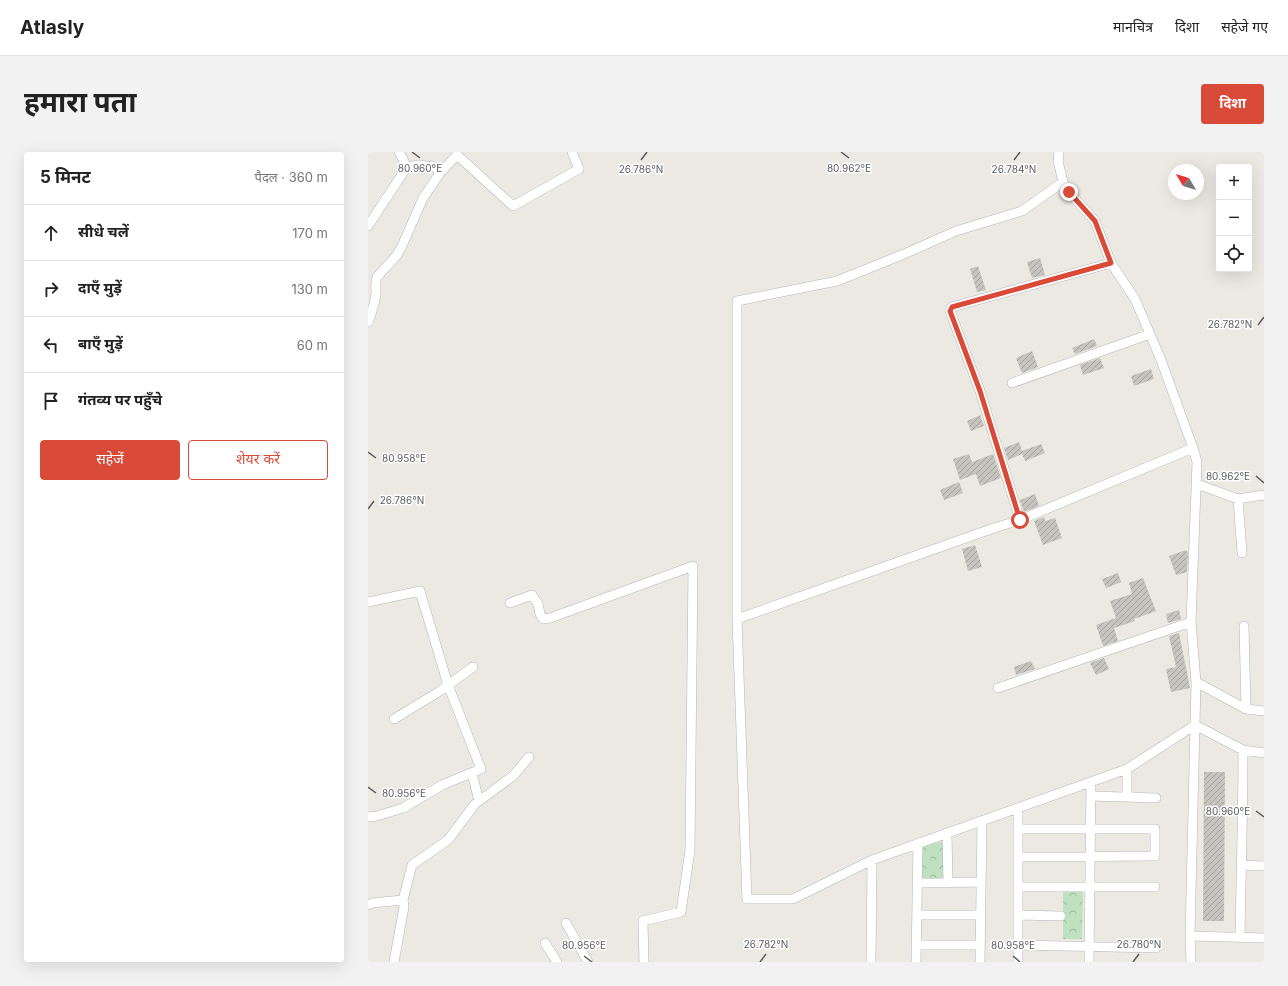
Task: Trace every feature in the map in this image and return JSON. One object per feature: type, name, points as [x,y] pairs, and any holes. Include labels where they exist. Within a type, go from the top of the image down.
[{"type":"street","points":[[399,152],[407,167]]},
{"type":"street","points":[[368,322],[374,306],[376,292],[375,281],[377,277],[397,255],[423,198],[440,173],[457,154],[513,206],[579,170],[572,152]]},
{"type":"street","points":[[1059,152],[1058,161],[1063,182],[1069,192],[1095,221],[1111,263],[1135,299],[1161,360],[1197,462],[1191,622],[1196,682],[1190,936],[1191,962]]},
{"type":"street","points":[[368,226],[407,167],[419,165],[435,167],[440,173]]},
{"type":"street","points":[[1063,182],[1022,211],[956,231],[837,281],[737,301],[737,619],[747,900],[794,899],[872,860],[1127,769],[1195,725]]},
{"type":"street","points":[[1020,520],[980,391],[950,311],[952,307],[1111,263]]},
{"type":"street","points":[[1012,383],[1150,334]]},
{"type":"street","points":[[737,619],[1020,520],[1193,448]]},
{"type":"street","points":[[1197,484],[1238,499],[1264,495]]},
{"type":"street","points":[[1238,499],[1242,553]]},
{"type":"street","points":[[510,603],[532,595],[538,604],[540,614],[544,619],[550,618],[694,566],[690,850],[681,912],[643,921],[644,962]]},
{"type":"street","points":[[368,602],[420,591],[448,685],[481,769],[442,785],[403,808],[377,816],[368,817]]},
{"type":"street","points":[[998,688],[1191,622]]},
{"type":"street","points":[[1244,626],[1246,708]]},
{"type":"street","points":[[394,719],[448,685],[473,667]]},
{"type":"street","points":[[1196,682],[1246,708],[1264,711]]},
{"type":"street","points":[[1195,725],[1243,750],[1264,753]]},
{"type":"street","points":[[1240,937],[1243,835],[1243,750]]},
{"type":"street","points":[[394,962],[404,907],[403,900],[412,865],[448,840],[475,804],[513,776],[529,757]]},
{"type":"street","points":[[1127,769],[1127,797]]},
{"type":"street","points":[[472,773],[479,801]]},
{"type":"street","points":[[1089,962],[1091,782]]},
{"type":"street","points":[[1091,796],[1156,798]]},
{"type":"street","points":[[1018,808],[1018,962]]},
{"type":"street","points":[[980,962],[982,820]]},
{"type":"street","points":[[1018,828],[1155,829],[1155,856],[1018,857]]},
{"type":"street","points":[[947,833],[948,883]]},
{"type":"street","points":[[916,962],[918,844]]},
{"type":"street","points":[[871,962],[872,860]]},
{"type":"street","points":[[1241,865],[1264,866]]},
{"type":"street","points":[[917,883],[981,882]]},
{"type":"street","points":[[1018,887],[1155,887]]},
{"type":"street","points":[[368,905],[372,903],[403,900]]},
{"type":"street","points":[[917,915],[981,915]]},
{"type":"street","points":[[1018,915],[1061,916]]},
{"type":"street","points":[[566,923],[588,962]]},
{"type":"street","points":[[1190,936],[1264,938]]},
{"type":"street","points":[[545,943],[557,962]]},
{"type":"street","points":[[916,945],[980,945]]},
{"type":"street","points":[[1018,945],[1156,948]]},
{"type":"green space","points":[[944,841],[944,878],[920,879],[921,847]]},
{"type":"green space","points":[[1063,890],[1083,891],[1082,939],[1063,939]]},
{"type":"building","points":[[1040,258],[1045,275],[1032,278],[1027,262]]},
{"type":"building","points":[[978,266],[986,290],[977,292],[970,269]]},
{"type":"building","points":[[1094,339],[1097,346],[1075,354],[1072,348]]},
{"type":"building","points":[[1032,351],[1038,367],[1022,373],[1016,358]]},
{"type":"building","points":[[1100,358],[1104,368],[1083,375],[1080,365]]},
{"type":"building","points":[[1151,369],[1154,379],[1134,386],[1131,376]]},
{"type":"building","points":[[980,415],[984,426],[971,431],[967,421]]},
{"type":"building","points":[[1019,442],[1022,451],[1041,444],[1045,453],[1025,461],[1022,454],[1008,460],[1004,448]]},
{"type":"building","points":[[969,454],[972,462],[993,454],[1001,478],[980,486],[976,474],[960,480],[953,459]]},
{"type":"building","points":[[959,482],[963,493],[944,500],[940,490]]},
{"type":"building","points":[[1035,494],[1039,506],[1024,512],[1020,500]]},
{"type":"building","points":[[1044,517],[1045,521],[1055,518],[1062,538],[1043,545],[1034,521]]},
{"type":"building","points":[[975,545],[982,567],[968,571],[962,549]]},
{"type":"building","points":[[1186,550],[1188,554],[1187,572],[1176,575],[1169,556]]},
{"type":"building","points":[[1118,573],[1121,582],[1106,588],[1102,579]]},
{"type":"building","points":[[1143,578],[1156,611],[1134,619],[1135,621],[1114,628],[1118,641],[1103,646],[1096,625],[1116,618],[1110,601],[1132,594],[1129,583]]},
{"type":"building","points":[[1179,610],[1181,619],[1168,623],[1166,614]]},
{"type":"building","points":[[1179,633],[1190,688],[1171,692],[1166,669],[1176,667],[1169,636]]},
{"type":"building","points":[[1104,658],[1109,669],[1096,675],[1090,663]]},
{"type":"building","points":[[1031,661],[1035,669],[1016,675],[1014,667]]},
{"type":"building","points":[[1204,772],[1225,772],[1224,921],[1203,921]]},
{"type":"route","points":[[1020,520],[980,391],[950,311],[952,307],[1111,263],[1095,221],[1069,192]]}]
